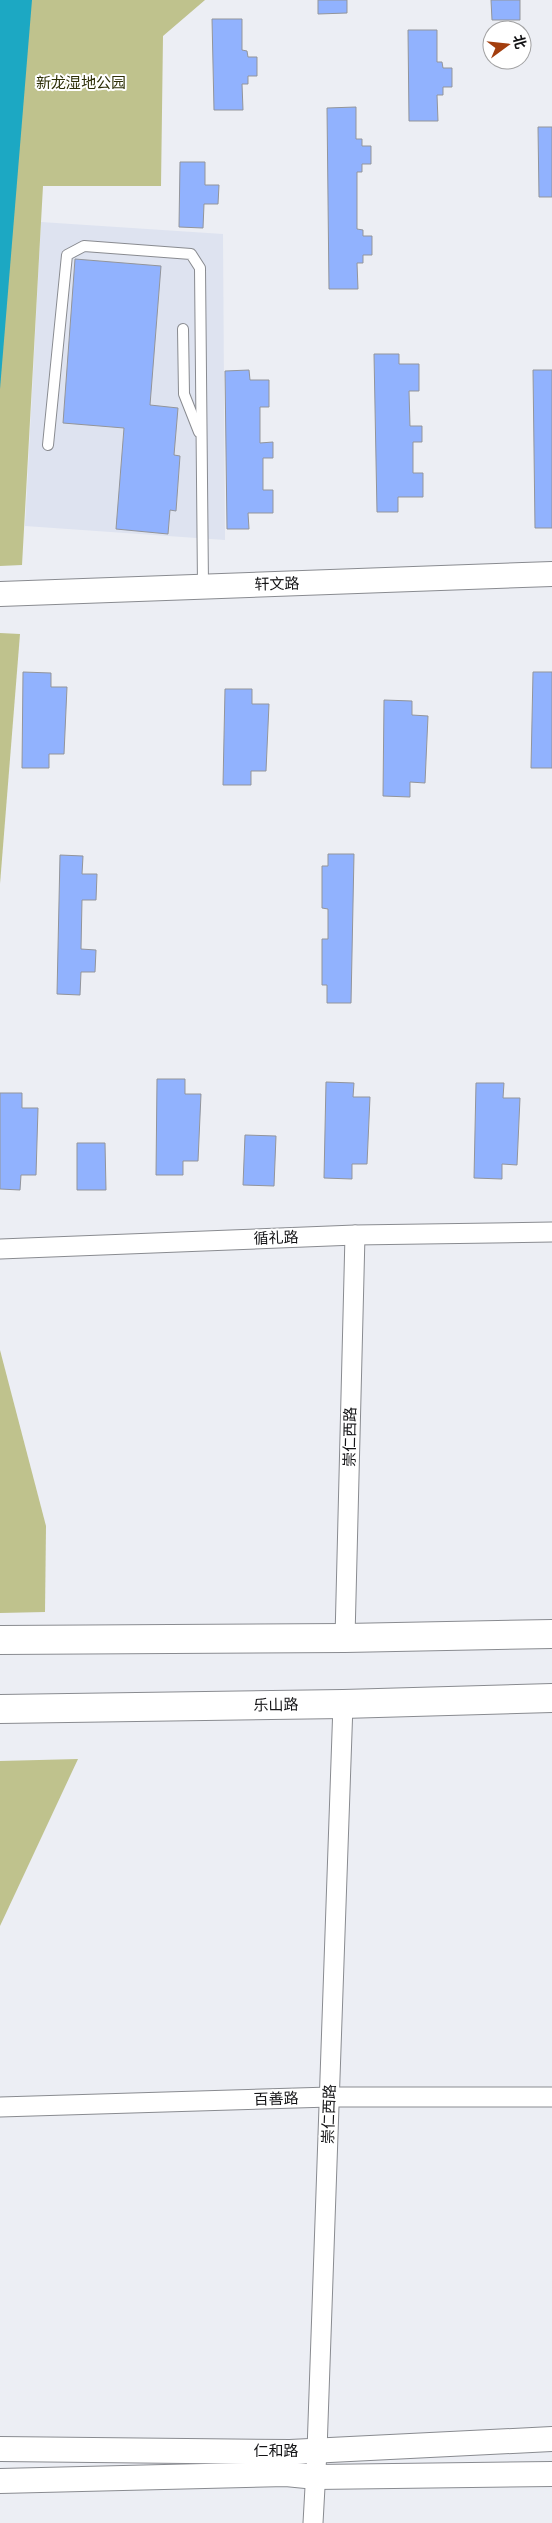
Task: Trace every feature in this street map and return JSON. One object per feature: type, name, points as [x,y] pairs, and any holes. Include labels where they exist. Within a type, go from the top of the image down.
[{"type":"main road","points":[[4,1640],[345,1638],[552,1634]]},
{"type":"main road","name":"乐山路","points":[[2,1709],[343,1704],[552,1698]]},
{"type":"street","name":"轩文路","points":[[1,594],[552,574]]},
{"type":"street","name":"循礼路","points":[[0,1249],[355,1235],[552,1232]]},
{"type":"street","name":"崇仁西路","points":[[345,1638],[355,1235]]},
{"type":"street","name":"崇仁西路","points":[[313,2523],[343,1704]]},
{"type":"street","name":"百善路","points":[[0,2106],[330,2097],[552,2096]]},
{"type":"street","name":"仁和路","points":[[0,2449],[317,2451],[552,2439]]},
{"type":"street","name":"仁和路","points":[[0,2481],[276,2474],[316,2476],[552,2474]]},
{"type":"lane","points":[[48,446],[67,255],[84,246],[190,254],[200,268],[203,586]]},
{"type":"lane","points":[[183,329],[184,394],[201,440]]},
{"type":"shaded area","points":[[41,222],[223,234],[225,540],[25,526]]},
{"type":"green space","name":"新龙湿地公园","points":[[0,0],[205,0],[163,36],[161,186],[43,186],[22,565],[0,566]]},
{"type":"green space","points":[[0,633],[20,634],[0,884]]},
{"type":"green space","points":[[0,1350],[46,1526],[45,1612],[0,1613]]},
{"type":"green space","points":[[78,1759],[0,1926],[0,1761]]},
{"type":"water","points":[[0,0],[32,0],[0,389]]},
{"type":"building","points":[[318,0],[347,0],[347,13],[318,14]]},
{"type":"building","points":[[491,0],[520,0],[520,20],[492,20]]},
{"type":"building","points":[[212,19],[242,19],[242,50],[247,51],[248,57],[257,57],[257,76],[248,76],[248,84],[242,84],[243,110],[214,110]]},
{"type":"building","points":[[408,30],[437,30],[437,62],[442,62],[443,68],[452,68],[452,87],[443,87],[443,95],[437,95],[438,121],[409,121]]},
{"type":"building","points":[[356,107],[356,139],[362,139],[362,146],[371,146],[371,164],[362,164],[362,172],[357,172],[357,229],[363,230],[363,236],[372,236],[372,255],[363,255],[363,263],[357,263],[358,289],[329,289],[327,108]]},
{"type":"building","points":[[538,127],[552,127],[552,197],[539,197]]},
{"type":"building","points":[[180,162],[205,162],[205,185],[219,185],[218,204],[204,204],[203,228],[179,227]]},
{"type":"building","points":[[75,259],[161,266],[150,405],[178,408],[174,455],[180,456],[176,511],[170,510],[168,534],[116,529],[124,428],[63,423]]},
{"type":"building","points":[[374,354],[399,354],[399,364],[419,364],[419,391],[409,391],[410,426],[422,426],[422,442],[413,442],[413,473],[423,473],[423,497],[398,497],[398,512],[377,512]]},
{"type":"building","points":[[249,370],[250,380],[269,380],[269,407],[260,407],[260,443],[273,442],[273,458],[263,458],[263,490],[273,490],[273,513],[248,513],[249,529],[227,529],[225,371]]},
{"type":"building","points":[[533,370],[552,370],[552,528],[535,528]]},
{"type":"building","points":[[23,672],[51,673],[51,687],[67,687],[64,754],[49,754],[49,768],[22,768]]},
{"type":"building","points":[[533,672],[552,672],[552,768],[531,768]]},
{"type":"building","points":[[225,689],[252,689],[252,704],[269,704],[266,771],[251,771],[251,785],[223,785]]},
{"type":"building","points":[[384,700],[412,701],[412,715],[428,716],[425,783],[410,782],[410,797],[383,796]]},
{"type":"building","points":[[328,854],[354,854],[351,1003],[327,1003],[327,985],[322,985],[322,939],[328,939],[328,909],[322,908],[322,866],[328,866]]},
{"type":"building","points":[[60,855],[83,856],[82,874],[97,874],[96,900],[82,900],[81,949],[96,950],[95,972],[81,972],[80,995],[57,994]]},
{"type":"building","points":[[157,1079],[185,1079],[185,1094],[201,1094],[198,1161],[183,1161],[183,1175],[156,1175]]},
{"type":"building","points":[[326,1082],[354,1083],[353,1097],[370,1097],[367,1164],[352,1164],[352,1179],[324,1178]]},
{"type":"building","points":[[476,1083],[504,1083],[503,1098],[520,1098],[517,1165],[502,1164],[502,1179],[474,1178]]},
{"type":"building","points":[[0,1093],[22,1093],[22,1108],[38,1108],[36,1175],[21,1175],[20,1190],[0,1189]]},
{"type":"building","points":[[245,1135],[276,1136],[274,1186],[243,1185]]},
{"type":"building","points":[[77,1143],[105,1143],[106,1190],[77,1190]]}]
